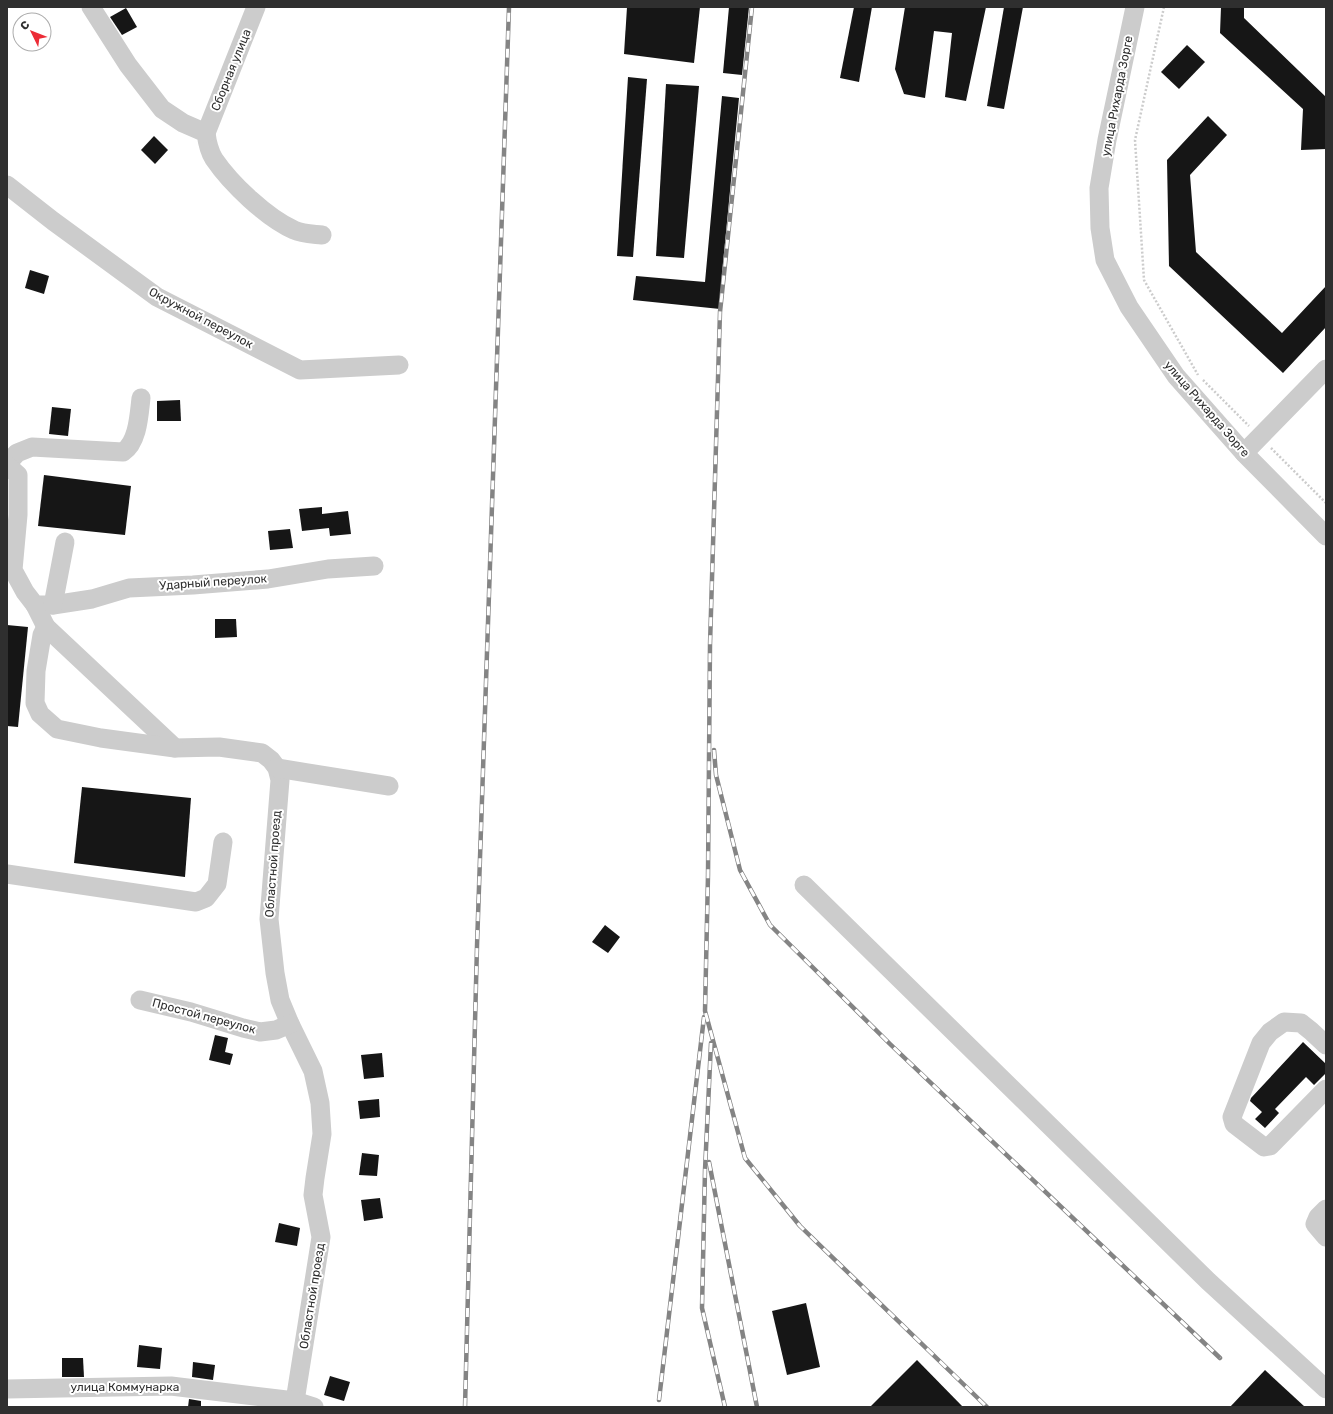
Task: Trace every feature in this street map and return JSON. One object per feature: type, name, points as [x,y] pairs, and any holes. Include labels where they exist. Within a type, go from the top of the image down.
[{"type":"street","points":[[91,7],[128,65],[162,109],[183,123],[206,133],[208,144],[214,158],[232,181],[269,215],[295,231],[322,235]]},
{"type":"street","name":"Сборная улица","points":[[206,133],[256,7]]},
{"type":"street","name":"улица Рихарда Зорге","points":[[1135,7],[1107,140],[1099,188],[1100,228],[1105,260],[1129,307],[1176,376],[1244,453],[1326,536]]},
{"type":"street","name":"Окружной переулок","points":[[7,185],[53,221],[157,297],[300,370],[399,365]]},
{"type":"street","points":[[1244,453],[1326,369]]},
{"type":"street","points":[[141,398],[138,424],[130,448],[123,452],[32,447],[17,453],[7,465],[18,475],[18,515],[13,570],[46,628],[175,748]]},
{"type":"street","points":[[30,598],[65,542]]},
{"type":"street","name":"Ударный переулок","points":[[30,598],[92,599],[129,588],[194,585],[268,579],[328,569],[374,566]]},
{"type":"street","points":[[46,628],[42,635],[36,671],[35,703],[40,714],[57,729],[101,738],[175,748],[219,747],[262,753],[277,768],[389,786]]},
{"type":"street","name":"Областной проезд","points":[[277,768],[280,780],[269,919],[280,1000],[313,1071],[320,1103],[322,1134],[313,1195],[321,1237],[295,1401]]},
{"type":"street","points":[[7,874],[196,902],[206,898],[217,884],[223,842]]},
{"type":"street","points":[[804,885],[1208,1281],[1326,1389]]},
{"type":"street","name":"Простой переулок","points":[[140,1000],[190,1012],[260,1032],[276,1030],[290,1024]]},
{"type":"street","points":[[1326,1045],[1301,1023],[1284,1022],[1270,1032],[1261,1043],[1232,1117],[1234,1124],[1264,1148],[1270,1146],[1326,1089]]},
{"type":"street","points":[[1326,1209],[1318,1217],[1315,1224],[1326,1237]]},
{"type":"street","name":"улица Коммунарка","points":[[7,1389],[171,1386],[295,1401],[314,1407]]},
{"type":"path","points":[[1164,7],[1135,140],[1144,280],[1198,375],[1326,503]]},
{"type":"building","points":[[627,7],[700,7],[694,63],[624,54]]},
{"type":"building","points":[[729,7],[749,7],[742,75],[723,73]]},
{"type":"building","points":[[854,7],[872,7],[859,82],[840,78]]},
{"type":"building","points":[[905,7],[986,7],[966,101],[945,97],[952,33],[934,31],[925,98],[904,94],[895,69]]},
{"type":"building","points":[[1004,7],[1023,7],[1004,109],[987,106]]},
{"type":"building","points":[[1221,7],[1244,7],[1244,18],[1326,97],[1326,149],[1301,150],[1303,109],[1220,33]]},
{"type":"building","points":[[126,8],[137,27],[122,35],[110,17]]},
{"type":"building","points":[[1187,45],[1205,62],[1179,89],[1161,72]]},
{"type":"building","points":[[628,77],[647,79],[633,257],[617,256]]},
{"type":"building","points":[[666,84],[699,86],[684,258],[656,256]]},
{"type":"building","points":[[722,96],[739,98],[721,284],[720,309],[633,300],[636,276],[705,282]]},
{"type":"building","points":[[1208,116],[1227,135],[1190,175],[1196,252],[1282,333],[1326,286],[1326,327],[1283,373],[1169,266],[1167,160]]},
{"type":"building","points":[[154,136],[168,150],[155,164],[141,150]]},
{"type":"building","points":[[30,270],[49,276],[44,294],[25,288]]},
{"type":"building","points":[[180,400],[181,421],[157,421],[157,401]]},
{"type":"building","points":[[52,407],[71,409],[68,436],[49,434]]},
{"type":"building","points":[[44,475],[131,486],[125,535],[38,526]]},
{"type":"building","points":[[322,507],[322,514],[348,511],[351,534],[330,536],[329,528],[302,531],[299,509]]},
{"type":"building","points":[[290,529],[293,548],[270,550],[268,531]]},
{"type":"building","points":[[215,619],[236,619],[237,637],[215,638]]},
{"type":"building","points":[[7,625],[28,627],[18,727],[7,726]]},
{"type":"building","points":[[82,787],[191,798],[185,877],[74,863]]},
{"type":"building","points":[[605,925],[620,937],[608,953],[592,942]]},
{"type":"building","points":[[215,1035],[228,1038],[225,1052],[233,1054],[230,1065],[209,1060]]},
{"type":"building","points":[[1303,1042],[1326,1064],[1326,1073],[1314,1085],[1306,1077],[1275,1109],[1279,1113],[1265,1128],[1255,1119],[1262,1112],[1250,1101],[1251,1098]]},
{"type":"building","points":[[382,1053],[384,1077],[364,1079],[361,1055]]},
{"type":"building","points":[[379,1099],[380,1117],[360,1119],[358,1101]]},
{"type":"building","points":[[362,1153],[379,1155],[377,1176],[359,1175]]},
{"type":"building","points":[[380,1198],[383,1218],[364,1221],[361,1200]]},
{"type":"building","points":[[279,1223],[300,1228],[297,1246],[275,1242]]},
{"type":"building","points":[[806,1303],[820,1367],[787,1375],[772,1311]]},
{"type":"building","points":[[139,1345],[162,1348],[160,1369],[137,1367]]},
{"type":"building","points":[[62,1358],[83,1358],[84,1377],[62,1377]]},
{"type":"building","points":[[917,1360],[963,1407],[870,1407]]},
{"type":"building","points":[[193,1362],[215,1365],[213,1380],[192,1377]]},
{"type":"building","points":[[1265,1370],[1305,1407],[1230,1407]]},
{"type":"building","points":[[330,1376],[350,1382],[344,1401],[324,1395]]},
{"type":"building","points":[[189,1399],[201,1401],[201,1407],[188,1407]]},
{"type":"railway","points":[[465,1407],[477,946],[509,7]]},
{"type":"railway","points":[[752,7],[720,312],[710,645],[705,1011],[745,1158],[800,1226],[987,1407]]},
{"type":"railway","points":[[714,750],[716,775],[740,870],[770,925],[890,1044],[1220,1358]]},
{"type":"railway","points":[[659,1400],[704,1017]]},
{"type":"railway","points":[[711,1043],[705,1170],[702,1308],[725,1407]]},
{"type":"railway","points":[[709,1162],[757,1407]]}]
